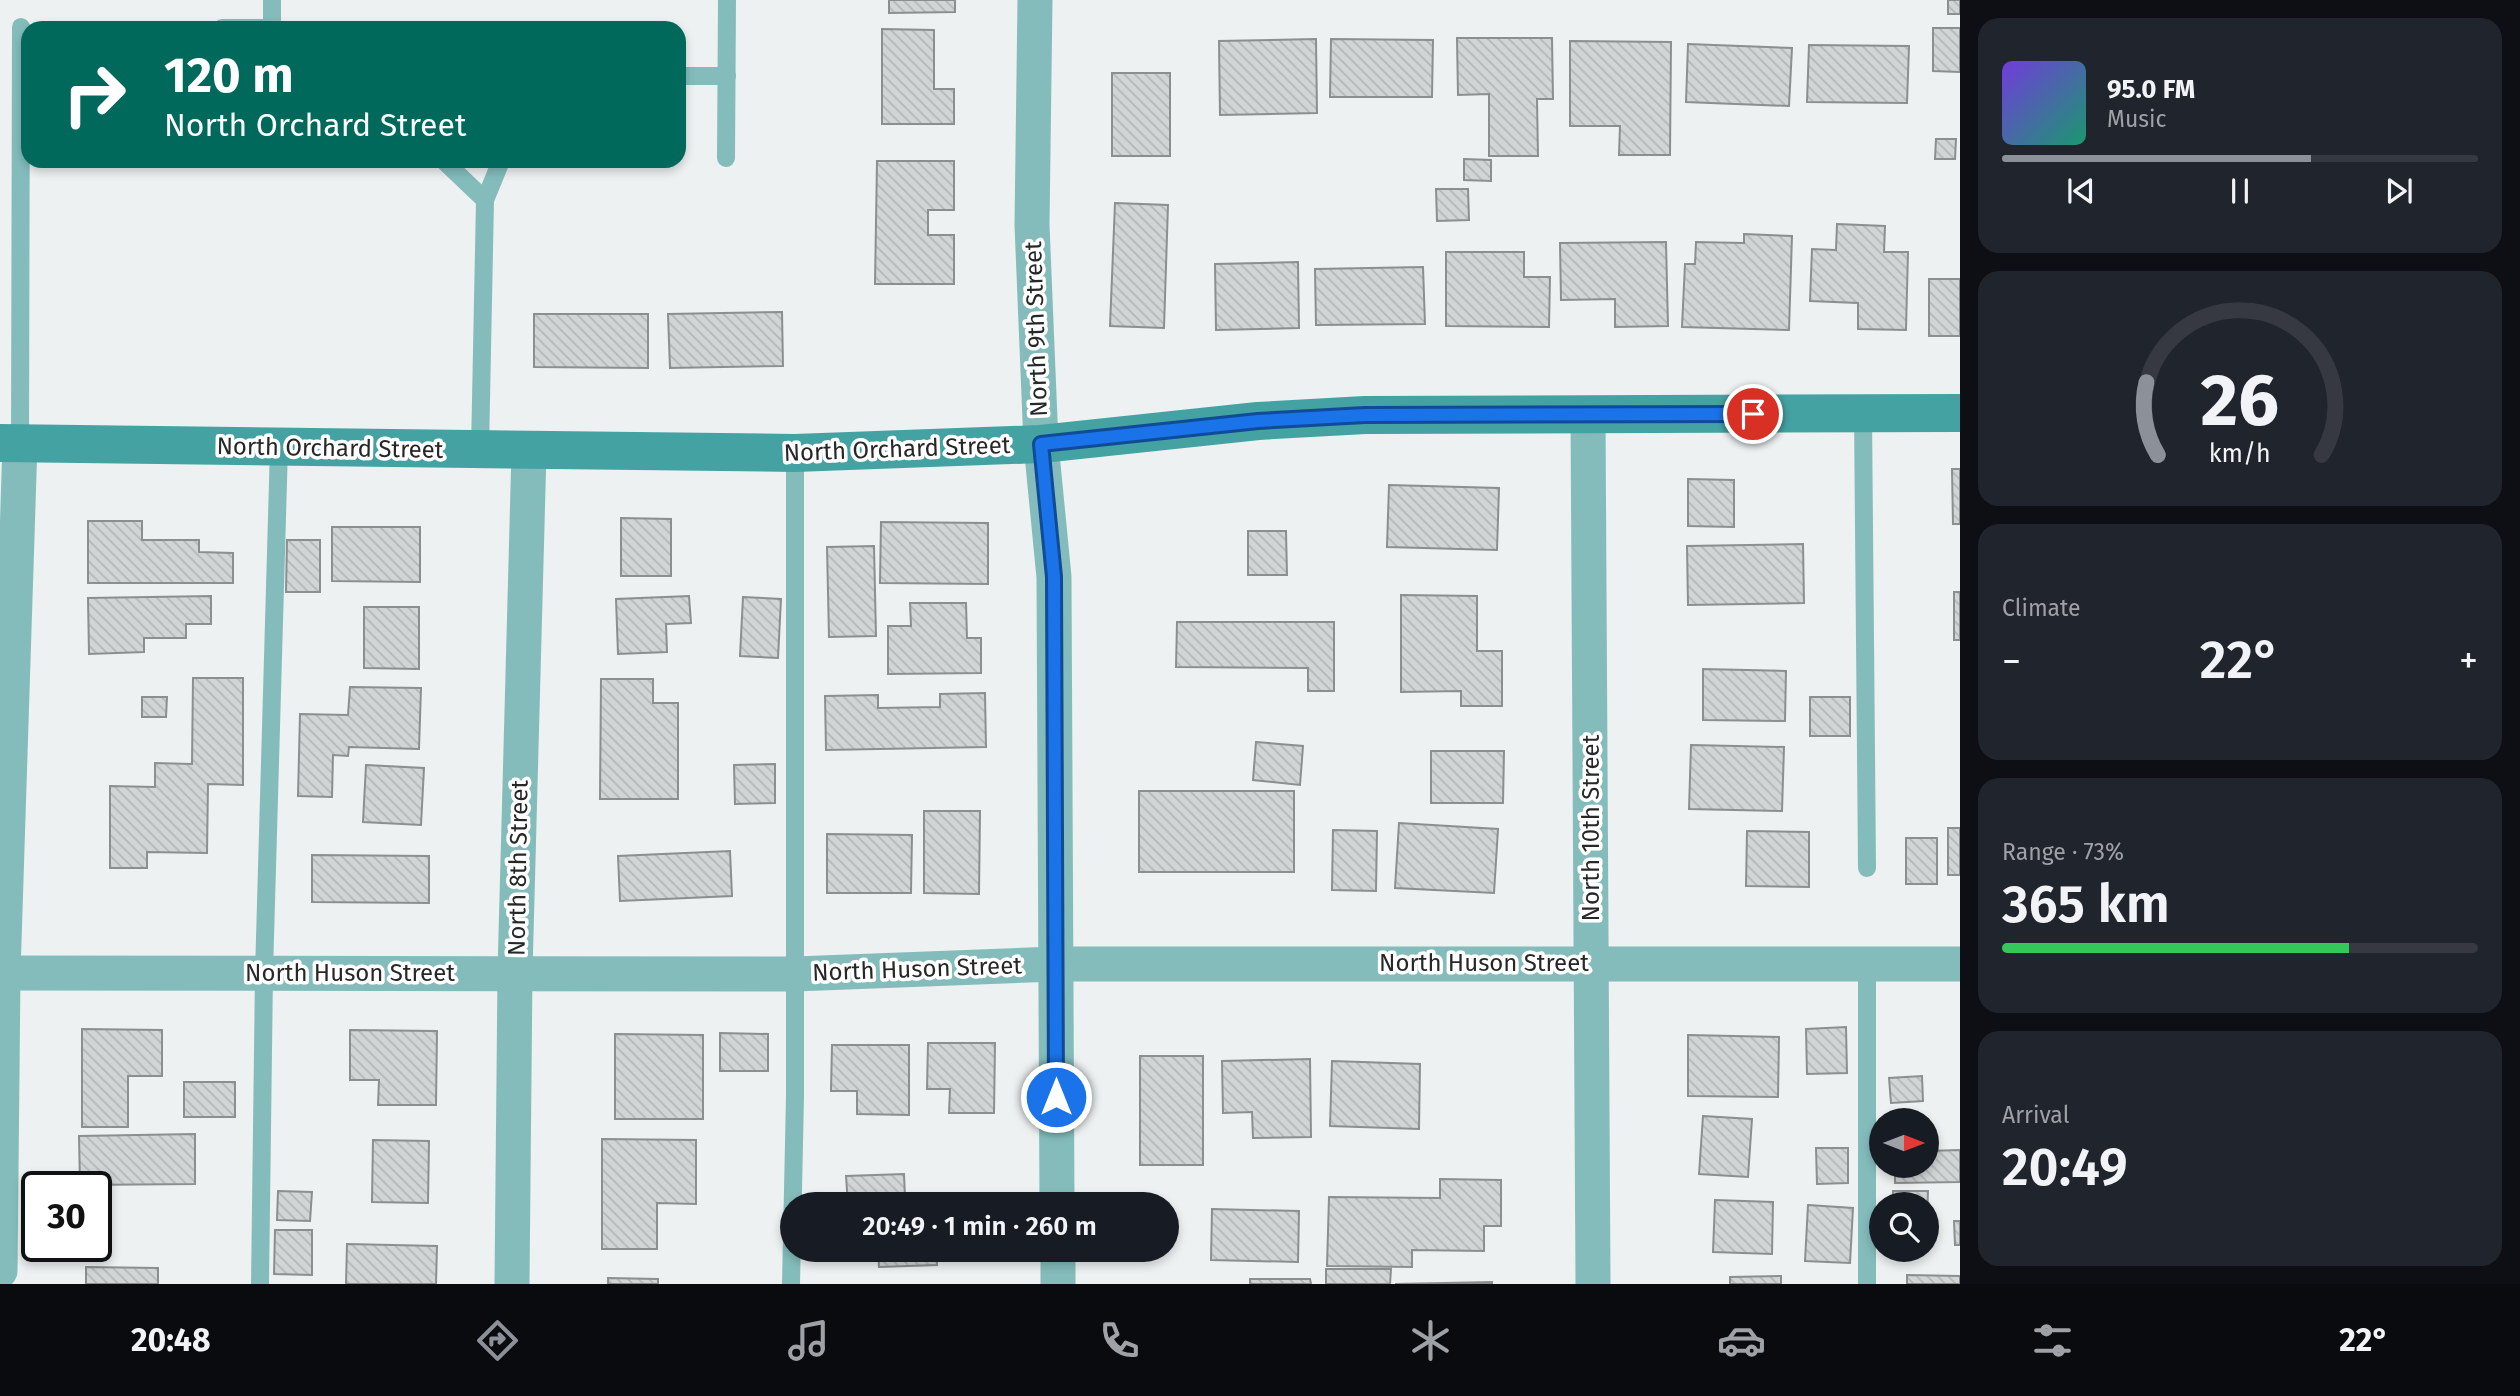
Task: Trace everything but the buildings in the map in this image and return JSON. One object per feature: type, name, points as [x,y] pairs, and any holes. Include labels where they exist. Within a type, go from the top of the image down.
[{"type":"street","name":"North 9th Street","points":[[1035,0],[1032,225],[1041,444],[1054,577],[1057,1192]]},
{"type":"street","name":"North Orchard Street","points":[[10,443],[795,453],[1041,444],[1258,421],[1338,416],[1960,413]]},
{"type":"street","name":"North 10th Street","points":[[1588,414],[1593,1284]]},
{"type":"street","points":[[0,1271],[10,443]]},
{"type":"street","name":"North 8th Street","points":[[512,1284],[515,972],[528,451]]},
{"type":"street","name":"North Huson Street","points":[[2,973],[795,974],[1055,964],[1960,964]]},
{"type":"street","points":[[1058,1262],[1058,1284]]},
{"type":"lane","points":[[272,0],[272,21]]},
{"type":"lane","points":[[726,158],[727,0]]},
{"type":"lane","points":[[10,443],[21,27]]},
{"type":"lane","points":[[686,76],[727,76]]},
{"type":"lane","points":[[451,168],[485,200]]},
{"type":"lane","points":[[480,450],[485,200],[498,168]]},
{"type":"lane","points":[[1863,414],[1867,868]]},
{"type":"lane","points":[[260,1284],[264,973],[279,446]]},
{"type":"lane","points":[[791,1284],[795,1096],[795,453]]},
{"type":"lane","points":[[1867,963],[1867,1284]]},
{"type":"route","points":[[1056,1097],[1054,577],[1041,444],[1258,421],[1365,415],[1753,414]]}]
